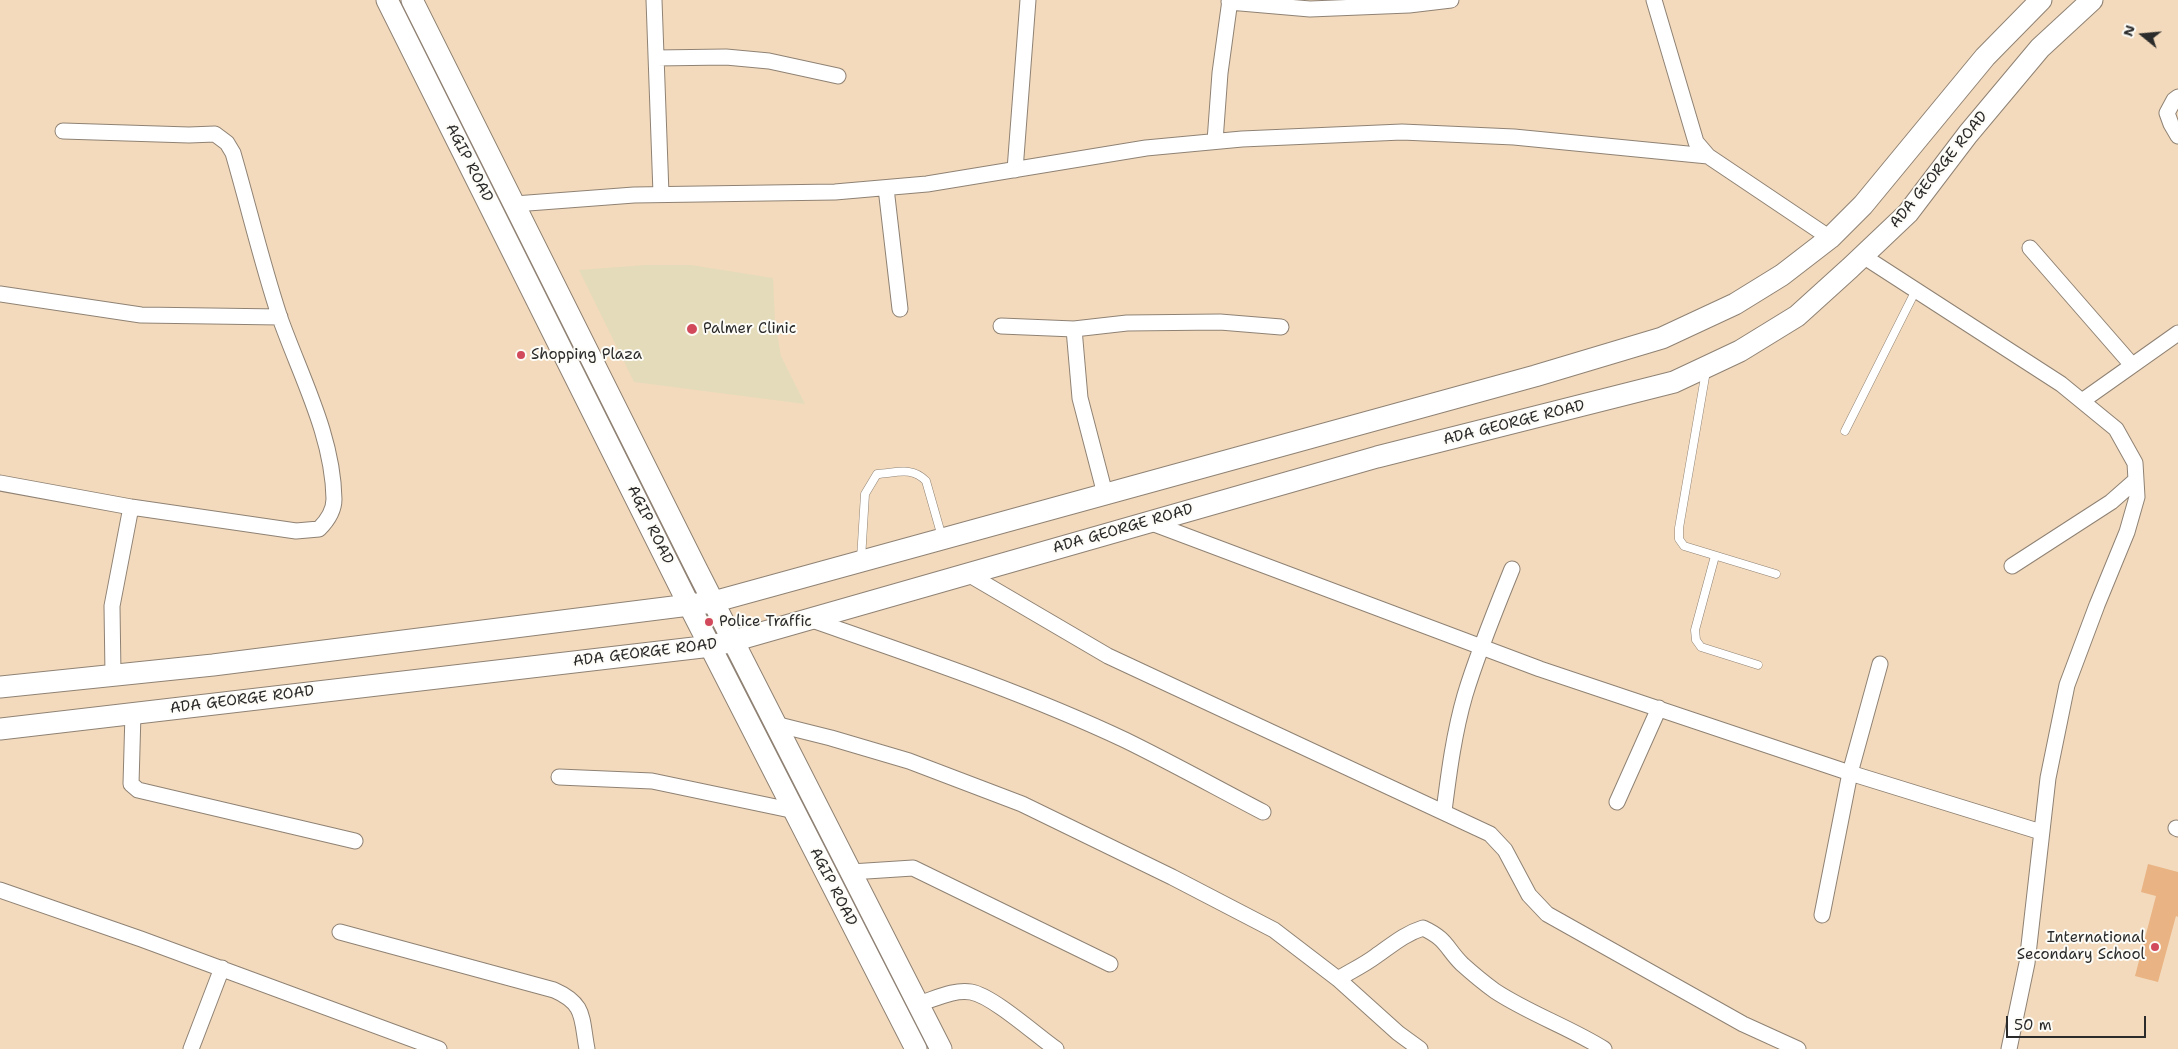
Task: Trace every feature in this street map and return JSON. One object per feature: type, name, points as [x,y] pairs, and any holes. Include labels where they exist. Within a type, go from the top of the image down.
[{"type":"main road","name":"AGIP ROAD","points":[[387,0],[690,605],[916,1049]]},
{"type":"main road","name":"AGIP ROAD","points":[[412,0],[713,602],[941,1049]]},
{"type":"main road","points":[[0,687],[213,665],[713,602],[1535,376],[1662,338],[1735,304],[1782,275],[1830,238],[1863,204],[1985,57],[2042,0]]},
{"type":"main road","name":"ADA GEORGE ROAD","points":[[0,729],[711,646],[1377,457],[1674,382],[1740,351],[1797,316],[1863,256],[1908,213],[1968,134],[2040,48],[2092,0]]},
{"type":"street","points":[[654,0],[661,194]]},
{"type":"street","points":[[1016,170],[1028,0]]},
{"type":"street","points":[[1215,142],[1220,73],[1229,1],[1310,9],[1409,6],[1451,0]]},
{"type":"street","points":[[1654,0],[1696,142],[1708,156],[1830,238]]},
{"type":"street","points":[[656,58],[726,57],[769,61],[838,76]]},
{"type":"street","points":[[2178,97],[2174,100],[2167,113],[2178,136]]},
{"type":"street","points":[[0,483],[131,507],[296,531],[320,529],[329,520],[334,502],[331,467],[314,407],[280,317],[233,153],[227,143],[215,134],[189,135],[63,131]]},
{"type":"street","points":[[515,204],[661,194],[836,192],[886,188],[927,184],[1146,148],[1215,142],[1402,132],[1514,137],[1708,156]]},
{"type":"street","points":[[886,188],[900,309]]},
{"type":"street","points":[[2030,248],[2132,365]]},
{"type":"street","points":[[1863,256],[2061,384],[2116,429],[2135,463],[2137,497],[2127,532],[2067,685],[2048,778],[2026,962],[2009,1049]]},
{"type":"street","points":[[0,294],[141,315],[280,317]]},
{"type":"street","points":[[1001,326],[1074,329],[1127,322],[1220,322],[1281,327]]},
{"type":"street","points":[[1074,329],[1080,398],[1105,494]]},
{"type":"street","points":[[2082,401],[2178,333]]},
{"type":"street","points":[[2012,566],[2111,502],[2136,480]]},
{"type":"street","points":[[113,675],[112,606],[131,507]]},
{"type":"street","points":[[1150,522],[1540,669],[1850,773],[2041,832]]},
{"type":"street","points":[[1444,811],[1453,744],[1464,696],[1480,646],[1512,569]]},
{"type":"street","points":[[968,574],[1108,656],[1490,834],[1506,850],[1529,895],[1547,914],[1743,1024],[1798,1049]]},
{"type":"street","points":[[809,619],[937,664],[1116,736],[1263,812]]},
{"type":"street","points":[[1822,915],[1850,773],[1880,664]]},
{"type":"street","points":[[1617,802],[1659,708]]},
{"type":"street","points":[[133,713],[131,784],[138,790],[355,841]]},
{"type":"street","points":[[775,724],[909,761],[1022,804],[1172,877],[1274,930],[1338,978],[1398,1033],[1420,1049]]},
{"type":"street","points":[[559,777],[652,781],[795,811]]},
{"type":"street","points":[[851,872],[913,868],[1110,964]]},
{"type":"street","points":[[0,890],[222,968],[439,1049]]},
{"type":"street","points":[[1338,978],[1376,957],[1393,942],[1423,928],[1439,936],[1462,964],[1495,990],[1537,1015],[1578,1033],[1604,1049]]},
{"type":"street","points":[[340,932],[554,990],[569,997],[577,1004],[581,1014],[587,1049]]},
{"type":"street","points":[[191,1049],[222,968]]},
{"type":"street","points":[[918,1004],[955,992],[972,992],[992,1002],[1056,1049]]},
{"type":"lane","points":[[1844,431],[1916,290]]},
{"type":"lane","points":[[1706,367],[1679,528],[1679,538],[1684,546],[1776,574]]},
{"type":"lane","points":[[861,561],[866,494],[877,474],[912,471],[920,475],[926,481],[943,539]]},
{"type":"lane","points":[[1715,556],[1696,630],[1696,640],[1701,647],[1758,665]]},
{"type":"shaded area","name":"Palmer Clinic","points":[[645,265],[691,265],[773,278],[775,321],[781,356],[805,404],[634,382],[579,270]]},
{"type":"building","name":"International Secondary School","points":[[2148,864],[2178,872],[2178,917],[2176,916],[2158,982],[2135,976],[2156,896],[2141,892]]},
{"type":"place","name":"Palmer Clinic","points":[[692,329]]},
{"type":"place","name":"Shopping Plaza","points":[[521,355]]},
{"type":"place","name":"Police Traffic","points":[[709,622]]},
{"type":"place","name":"International Secondary School","points":[[2155,947]]}]
